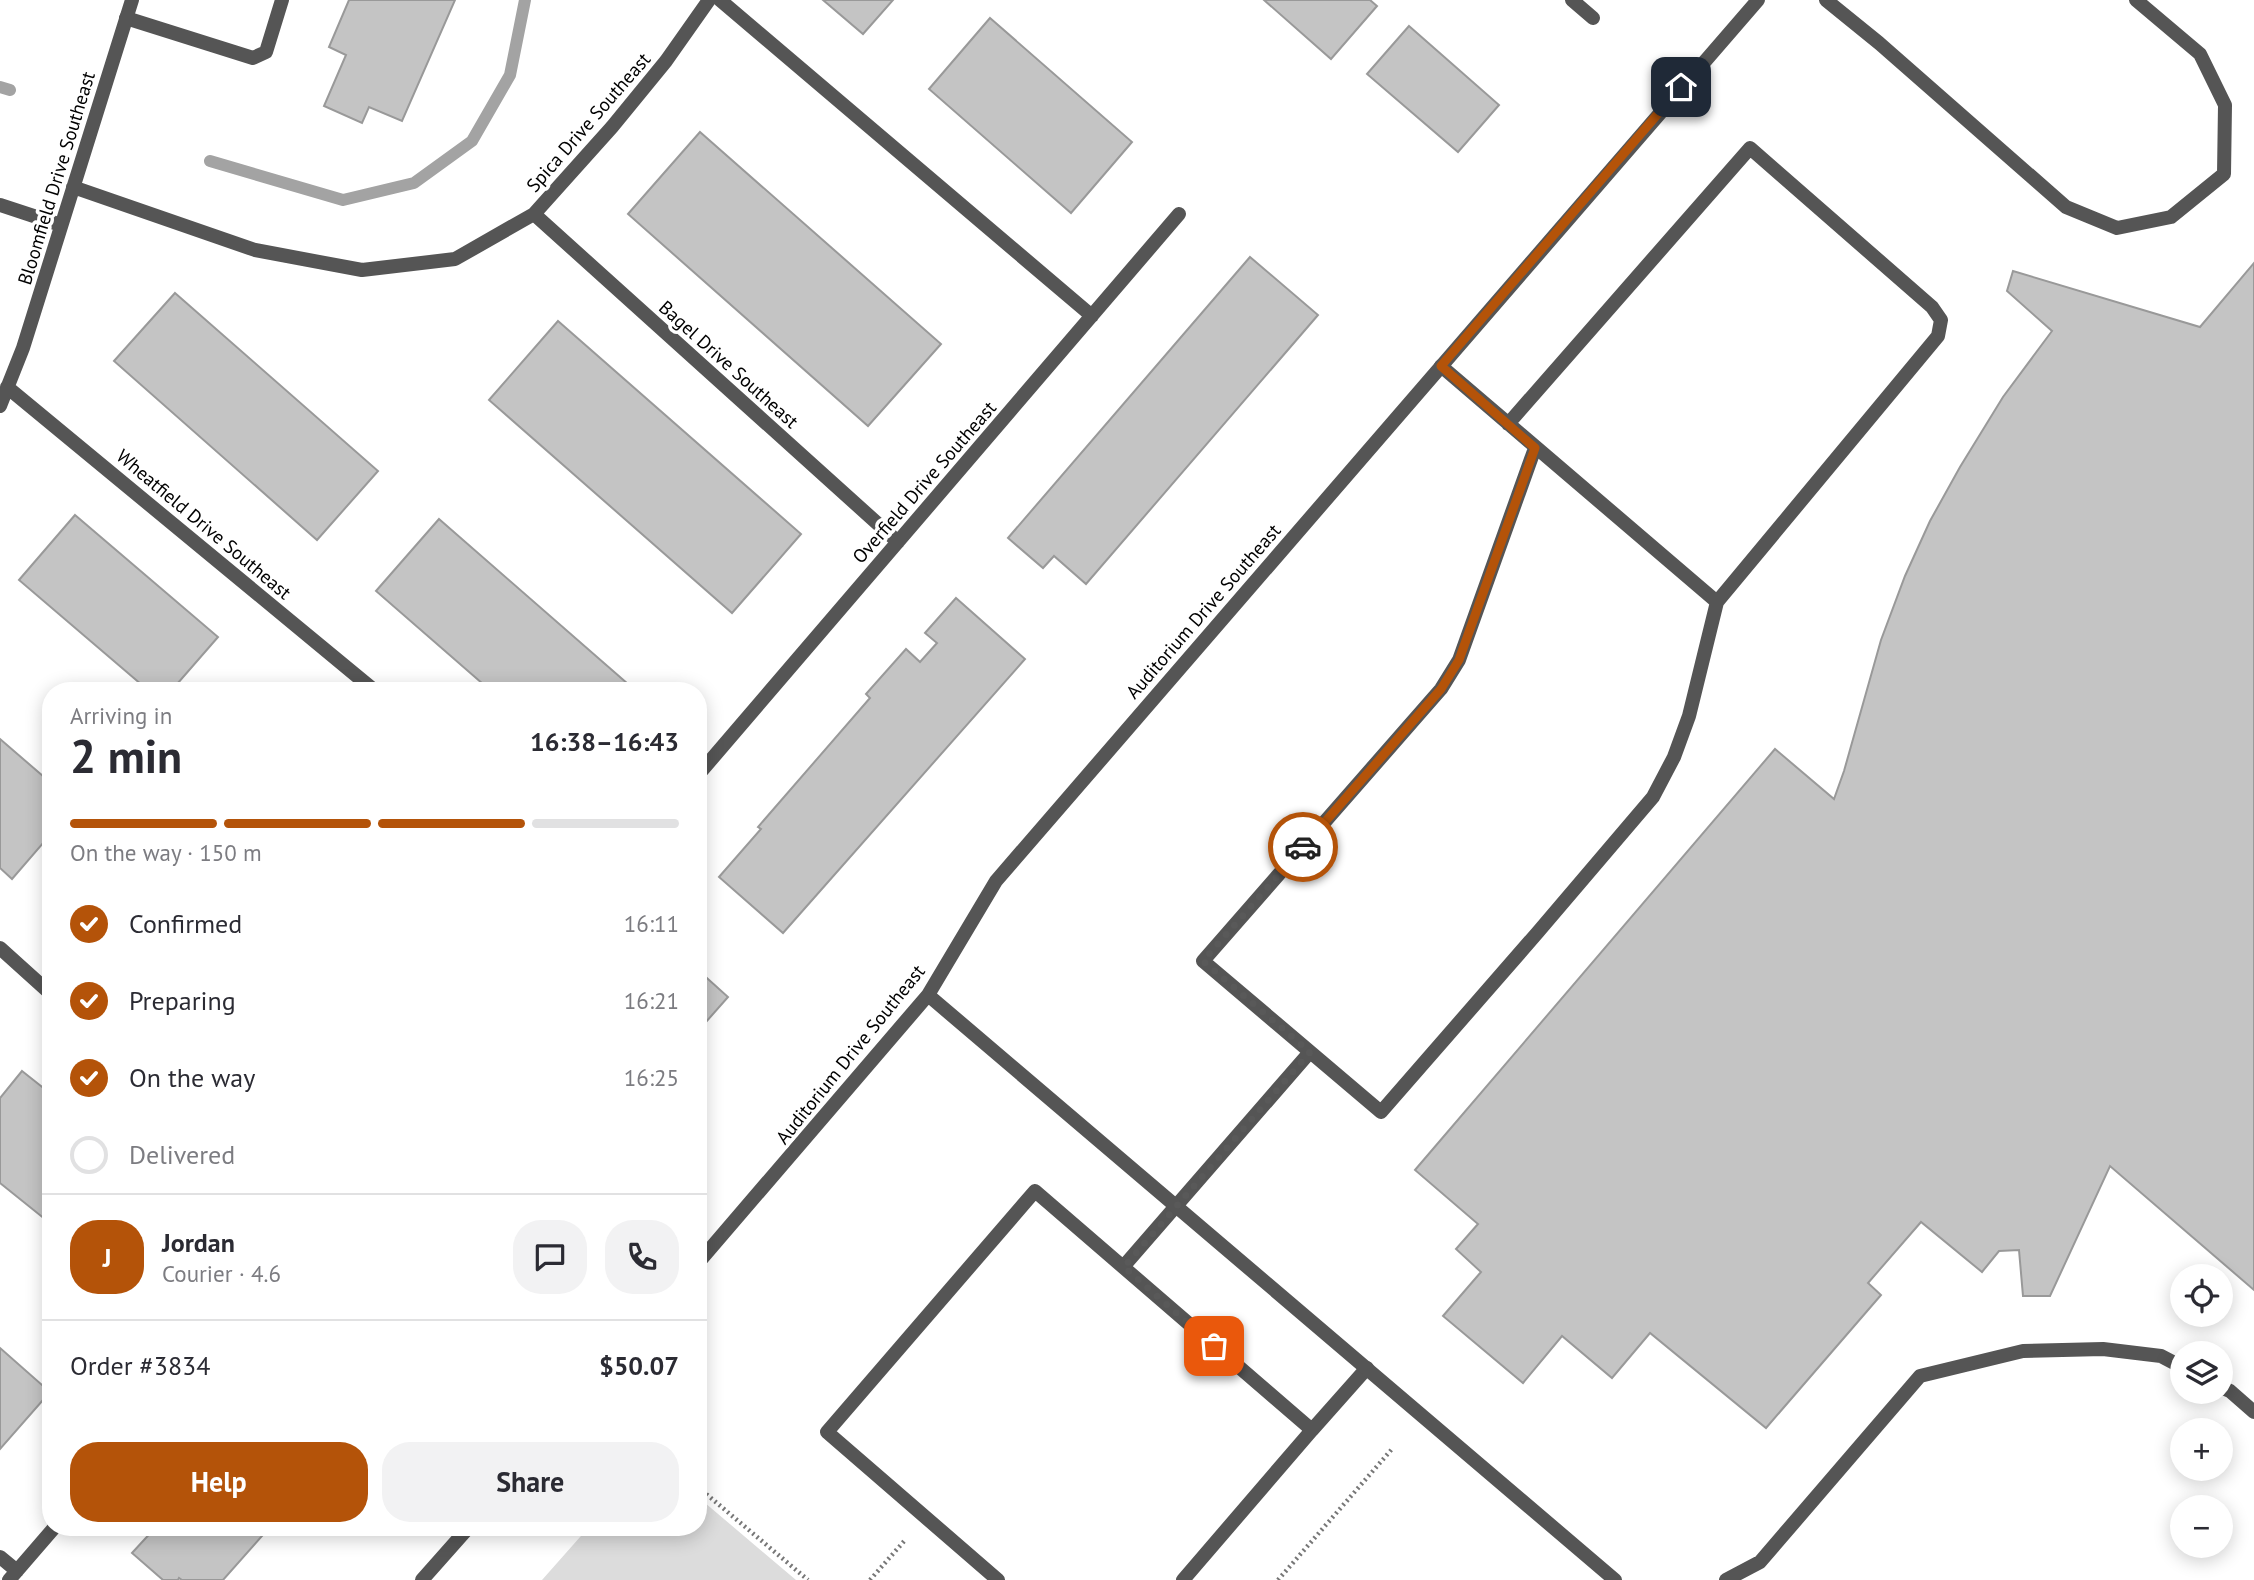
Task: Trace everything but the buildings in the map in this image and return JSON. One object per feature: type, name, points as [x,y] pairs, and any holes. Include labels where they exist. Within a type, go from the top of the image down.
[{"type":"street","name":"Bloomfield Drive Southeast","points":[[0,406],[23,348],[132,0]]},
{"type":"street","points":[[126,18],[253,58],[266,51],[282,0]]},
{"type":"street","name":"Spica Drive Southeast","points":[[73,187],[255,250],[362,270],[455,259],[534,214],[666,61],[709,0]]},
{"type":"street","points":[[720,0],[1092,316]]},
{"type":"street","points":[[1572,0],[1593,18]]},
{"type":"street","name":"Auditorium Drive Southeast","points":[[707,1253],[928,995],[996,881],[1758,0]]},
{"type":"street","points":[[1826,0],[2066,207],[2117,228],[2171,217],[2224,174],[2225,105],[2200,54],[2136,0]]},
{"type":"street","points":[[1508,424],[1750,148],[1932,307],[1941,320],[1938,336],[1717,602],[1689,716],[1674,757],[1653,797],[1381,1112],[1203,961],[1441,689],[1459,660],[1535,448]]},
{"type":"street","points":[[0,205],[61,225]]},
{"type":"street","name":"Bagel Drive Southeast","points":[[534,214],[898,542]]},
{"type":"street","name":"Overfield Drive Southeast","points":[[707,765],[1179,214]]},
{"type":"street","points":[[1441,366],[1717,602]]},
{"type":"street","name":"Wheatfield Drive Southeast","points":[[8,387],[364,682]]},
{"type":"street","points":[[0,948],[42,986]]},
{"type":"street","points":[[928,995],[1615,1580]]},
{"type":"street","points":[[1124,1267],[1310,1052]]},
{"type":"street","points":[[998,1580],[827,1433],[1035,1191],[1312,1430]]},
{"type":"street","points":[[1726,1580],[1760,1562],[1920,1376],[2023,1351],[2103,1349],[2161,1356],[2170,1361]]},
{"type":"street","points":[[1183,1580],[1367,1368]]},
{"type":"street","points":[[2233,1394],[2254,1412]]},
{"type":"street","points":[[0,1557],[13,1576],[47,1536]]},
{"type":"street","points":[[422,1580],[461,1536]]},
{"type":"path","points":[[1278,1580],[1392,1448]]},
{"type":"path","points":[[707,1495],[808,1580]]},
{"type":"path","points":[[870,1580],[906,1538]]},
{"type":"shaded area","points":[[707,1505],[796,1580],[542,1580],[581,1536],[707,1536]]},
{"type":"waterway","points":[[210,161],[343,200],[414,183],[472,141],[510,75],[525,0]]},
{"type":"waterway","points":[[0,87],[10,90]]},
{"type":"way so far","points":[[1214,1346],[1124,1267],[1310,1052],[1203,961],[1303,847]]},
{"type":"route","points":[[1303,847],[1441,689],[1459,660],[1535,448],[1441,366],[1681,87]]}]
